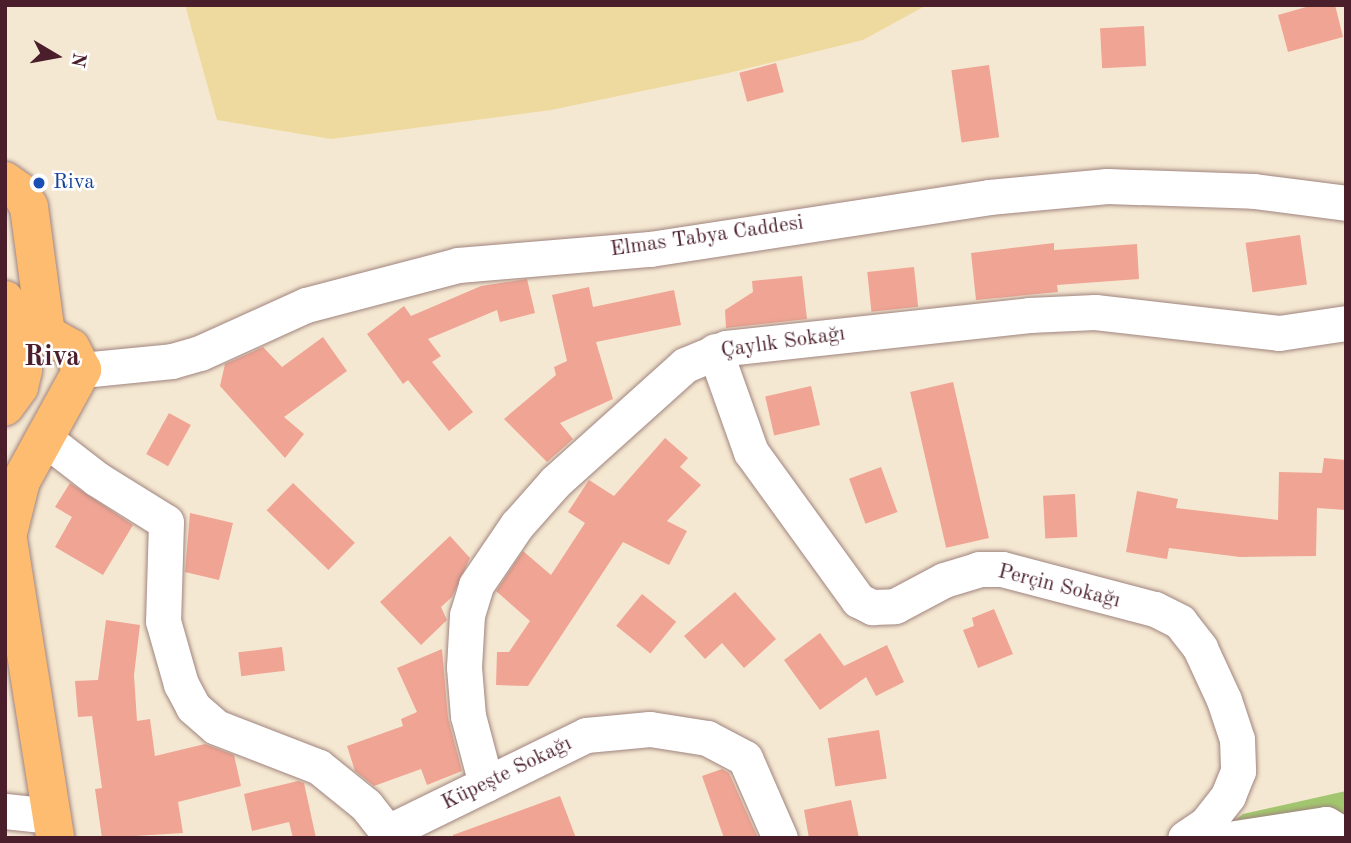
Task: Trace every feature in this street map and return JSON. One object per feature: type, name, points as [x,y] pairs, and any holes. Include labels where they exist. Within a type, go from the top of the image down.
[{"type":"main road","points":[[5,180],[20,191],[29,207],[24,369]]},
{"type":"main road","points":[[5,300],[18,327],[24,369]]},
{"type":"main road","points":[[24,369],[71,348],[74,385],[26,458],[7,525],[53,827]]},
{"type":"main road","points":[[24,369],[74,385]]},
{"type":"street","name":"Elmas Tabya Caddesi","points":[[74,385],[181,359],[306,305],[458,265],[676,246],[769,227],[989,197],[1107,186],[1254,191],[1346,203]]},
{"type":"street","name":"Çaylık Sokağı","points":[[486,785],[468,716],[464,667],[467,615],[475,585],[517,525],[555,482],[685,365],[715,351],[1042,314],[1095,312],[1279,333],[1346,323]]},
{"type":"street","name":"Perçin Sokağı","points":[[715,351],[751,452],[858,600],[872,607],[895,606],[944,580],[979,569],[1002,569],[1155,609],[1180,622],[1199,648],[1237,739],[1238,771],[1213,834]]},
{"type":"street","points":[[26,458],[97,479],[166,522],[163,621],[181,684],[193,707],[216,727],[319,767],[391,835]]},
{"type":"street","name":"Küpeşte Sokağı","points":[[391,835],[534,757],[586,735],[618,728],[707,738],[745,758],[780,838]]},
{"type":"street","points":[[5,811],[53,827]]},
{"type":"street","points":[[1213,834],[1326,824],[1346,836]]},
{"type":"green space","points":[[1346,791],[1346,838],[1212,838],[1243,814]]},
{"type":"sand","points":[[185,5],[927,5],[863,40],[724,74],[551,110],[331,139],[217,120]]},
{"type":"building","points":[[1313,5],[1335,5],[1343,37],[1288,52],[1278,15]]},
{"type":"building","points":[[1144,26],[1146,66],[1102,68],[1100,28]]},
{"type":"building","points":[[776,63],[784,92],[747,102],[739,73]]},
{"type":"building","points":[[989,65],[999,137],[962,143],[951,70]]},
{"type":"building","points":[[1300,235],[1307,285],[1252,292],[1246,243]]},
{"type":"building","points":[[1054,243],[1054,250],[1137,244],[1139,279],[1057,285],[1058,292],[976,300],[971,253]]},
{"type":"building","points":[[914,267],[918,307],[871,312],[867,272]]},
{"type":"building","points":[[802,276],[807,319],[726,328],[725,310],[753,292],[752,281]]},
{"type":"building","points":[[527,279],[535,313],[500,322],[497,310],[428,339],[441,356],[432,362],[473,412],[449,431],[408,380],[403,384],[367,334],[404,306],[411,316],[481,286]]},
{"type":"building","points":[[589,287],[593,307],[674,290],[681,325],[596,342],[613,399],[560,423],[573,439],[547,462],[504,419],[556,375],[554,367],[567,361],[552,295]]},
{"type":"building","points":[[323,337],[347,371],[284,417],[304,434],[285,458],[220,386],[225,364],[263,347],[282,367]]},
{"type":"building","points":[[953,382],[989,538],[946,548],[910,392]]},
{"type":"building","points":[[811,386],[820,425],[774,436],[765,397]]},
{"type":"building","points":[[169,413],[191,425],[168,466],[146,454]]},
{"type":"building","points":[[665,438],[688,458],[680,467],[701,485],[667,521],[687,531],[669,565],[623,542],[528,686],[496,685],[497,652],[509,652],[530,621],[496,591],[523,551],[551,575],[585,523],[568,512],[589,480],[614,496]]},
{"type":"building","points":[[1324,458],[1346,460],[1346,510],[1317,508],[1316,556],[1240,557],[1169,548],[1167,559],[1126,552],[1137,491],[1178,499],[1176,508],[1278,520],[1279,472],[1322,473]]},
{"type":"building","points":[[881,467],[897,512],[865,524],[849,479]]},
{"type":"building","points":[[70,483],[133,525],[103,575],[55,547],[72,517],[55,507]]},
{"type":"building","points":[[293,483],[355,543],[328,570],[267,510]]},
{"type":"building","points":[[1075,494],[1077,537],[1045,539],[1043,496]]},
{"type":"building","points":[[190,513],[233,523],[219,580],[185,572]]},
{"type":"building","points":[[450,536],[470,558],[452,597],[441,607],[447,620],[421,645],[380,602]]},
{"type":"building","points":[[735,592],[776,639],[744,668],[722,643],[705,659],[684,636]]},
{"type":"building","points":[[642,594],[676,622],[650,654],[616,626]]},
{"type":"building","points":[[994,609],[1013,654],[978,668],[963,630],[974,626],[972,618]]},
{"type":"building","points":[[106,620],[140,625],[134,675],[137,721],[150,719],[155,756],[205,744],[234,755],[241,786],[178,802],[183,833],[102,838],[95,789],[102,788],[92,716],[78,717],[75,681],[98,680]]},
{"type":"building","points":[[820,633],[844,666],[887,645],[904,682],[876,696],[866,677],[820,710],[784,660]]},
{"type":"building","points":[[282,647],[285,671],[241,676],[238,652]]},
{"type":"building","points":[[442,649],[448,718],[462,771],[427,785],[421,769],[374,786],[355,771],[347,746],[403,726],[401,719],[417,712],[397,668]]},
{"type":"building","points":[[879,730],[887,778],[835,787],[828,738]]},
{"type":"building","points":[[722,769],[729,773],[758,838],[724,838],[702,776]]},
{"type":"building","points":[[298,781],[304,783],[316,838],[293,838],[289,822],[252,831],[244,794]]},
{"type":"building","points":[[560,796],[576,838],[453,838],[453,835]]},
{"type":"building","points":[[851,800],[859,838],[809,838],[804,810]]},
{"type":"place","name":"Riva","points":[[39,183]]},
{"type":"district","name":"Riva","points":[[52,358]]}]
